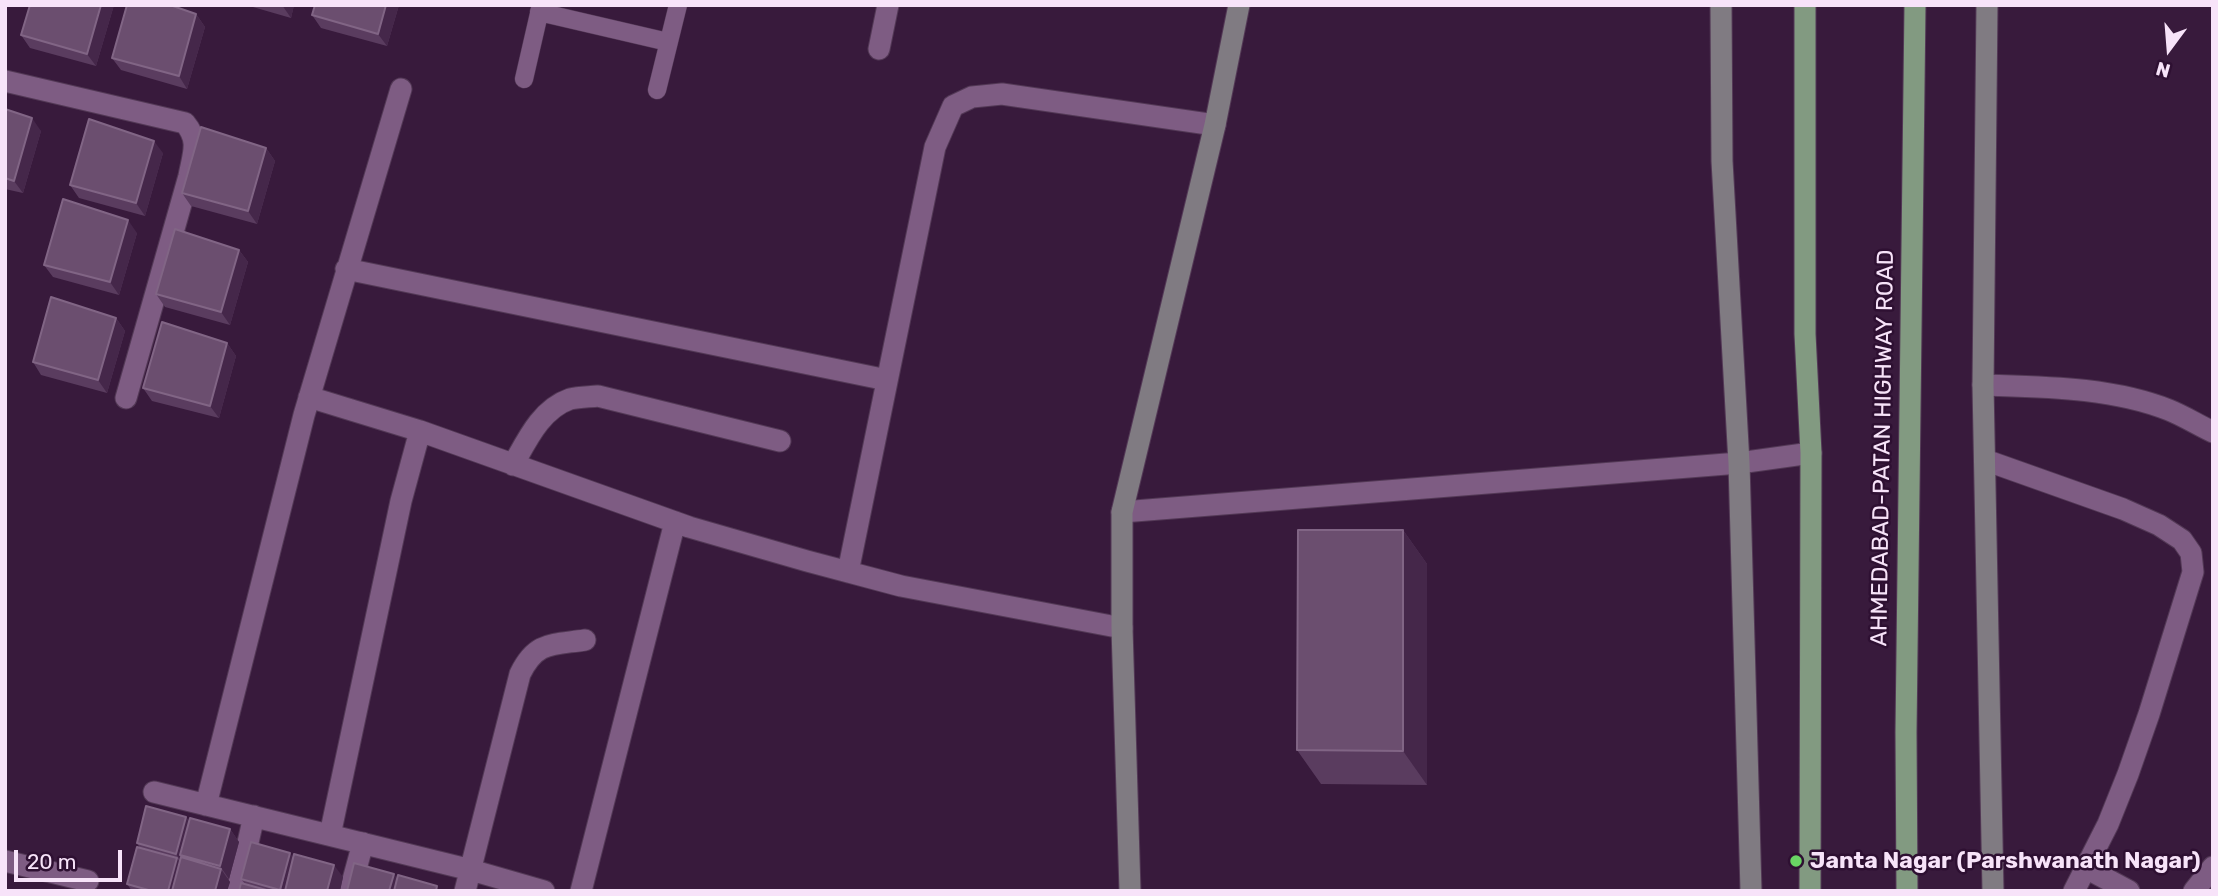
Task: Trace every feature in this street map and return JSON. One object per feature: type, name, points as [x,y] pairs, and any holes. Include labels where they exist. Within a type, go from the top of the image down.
[{"type":"main road","points":[[1805,5],[1805,334],[1811,453],[1810,891]]},
{"type":"main road","name":"AHMEDABAD-PATAN HIGHWAY ROAD","points":[[1907,891],[1906,732],[1915,5]]},
{"type":"street","points":[[879,49],[888,5]]},
{"type":"street","points":[[1130,891],[1122,628],[1122,513],[1215,125],[1239,5]]},
{"type":"street","points":[[1721,5],[1722,161],[1740,463],[1751,891]]},
{"type":"street","points":[[1987,5],[1983,385],[1993,891]]},
{"type":"street","points":[[5,81],[185,123],[194,134],[189,176],[126,398]]},
{"type":"street","points":[[206,805],[309,397],[401,89]]},
{"type":"street","points":[[848,572],[935,148],[953,106],[972,97],[1002,94],[1215,125]]},
{"type":"street","points":[[346,269],[887,380]]},
{"type":"street","points":[[1983,385],[2054,387],[2115,396],[2169,410],[2213,432]]},
{"type":"street","points":[[513,465],[536,426],[554,408],[571,399],[598,396],[780,441]]},
{"type":"street","points":[[309,397],[420,431],[675,522],[848,572],[901,586],[1122,628]]},
{"type":"street","points":[[330,835],[401,501],[420,431]]},
{"type":"street","points":[[1122,513],[1740,463],[1811,453]]},
{"type":"street","points":[[1985,460],[2123,509],[2159,525],[2182,540],[2191,553],[2193,572],[2149,713],[2108,824],[2074,891]]},
{"type":"street","points":[[581,891],[675,522]]},
{"type":"street","points":[[465,891],[517,684],[528,657],[546,646],[585,640]]},
{"type":"street","points":[[154,792],[471,870],[544,891]]},
{"type":"street","points":[[237,891],[254,816]]},
{"type":"street","points":[[350,891],[363,843]]},
{"type":"street","points":[[5,861],[88,881]]},
{"type":"street","points":[[2194,891],[2213,867]]},
{"type":"street","points":[[2086,868],[2129,891]]},
{"type":"lane","points":[[657,90],[678,5]]},
{"type":"lane","points":[[524,79],[540,9],[668,42]]},
{"type":"building","points":[[30,5],[101,5],[87,54],[21,35]]},
{"type":"building","points":[[127,5],[170,5],[196,14],[179,76],[112,58]]},
{"type":"building","points":[[315,5],[386,5],[378,34],[312,15]]},
{"type":"building","points":[[5,109],[32,118],[14,181],[5,178]]},
{"type":"building","points":[[89,119],[154,141],[136,203],[70,185]]},
{"type":"building","points":[[201,127],[266,148],[248,211],[182,193]]},
{"type":"building","points":[[63,199],[128,220],[110,282],[44,265]]},
{"type":"building","points":[[175,229],[239,250],[221,312],[156,294]]},
{"type":"building","points":[[51,297],[116,318],[98,380],[33,362]]},
{"type":"building","points":[[162,322],[227,343],[210,406],[143,388]]},
{"type":"building","points":[[1298,530],[1403,530],[1403,751],[1297,750]]},
{"type":"building","points":[[146,806],[186,817],[176,854],[137,843]]},
{"type":"building","points":[[190,818],[230,829],[220,866],[180,855]]},
{"type":"building","points":[[251,842],[290,853],[280,890],[241,879]]},
{"type":"building","points":[[137,847],[177,858],[168,891],[152,891],[127,884]]},
{"type":"building","points":[[294,854],[334,865],[327,891],[285,891]]},
{"type":"building","points":[[181,857],[221,869],[215,891],[172,891]]},
{"type":"building","points":[[354,863],[394,874],[389,891],[347,891]]},
{"type":"building","points":[[398,875],[437,886],[436,891],[394,891]]},
{"type":"building","points":[[241,883],[270,891],[239,891]]},
{"type":"place","name":"Janta Nagar (Parshwanath Nagar)","points":[[1796,861]]}]
